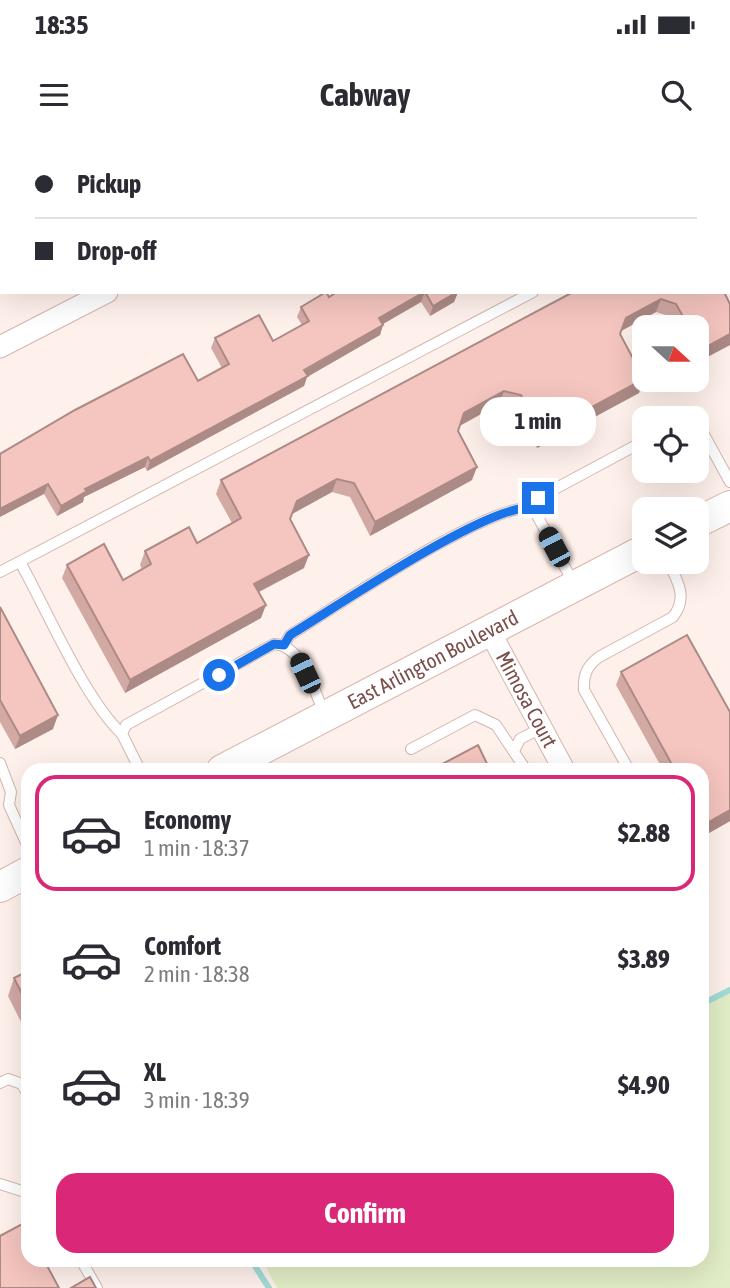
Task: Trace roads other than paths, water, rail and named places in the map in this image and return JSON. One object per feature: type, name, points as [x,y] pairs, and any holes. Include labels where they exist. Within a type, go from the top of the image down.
[{"type":"main road","points":[[709,516],[730,506]]},
{"type":"main road","name":"East Arlington Boulevard","points":[[235,763],[632,556]]},
{"type":"main road","points":[[0,887],[21,876]]},
{"type":"street","points":[[0,347],[103,294]]},
{"type":"street","name":"Mimosa Court","points":[[489,630],[560,763]]},
{"type":"lane","points":[[0,572],[529,294]]},
{"type":"lane","points":[[709,443],[730,482]]},
{"type":"lane","points":[[533,508],[538,498],[632,447]]},
{"type":"lane","points":[[284,645],[290,635],[478,522],[520,506],[533,508]]},
{"type":"lane","points":[[533,508],[575,586]]},
{"type":"lane","points":[[20,562],[91,692],[108,720],[122,734],[136,763]]},
{"type":"lane","points":[[624,763],[584,690],[583,678],[589,664],[599,657],[673,617],[681,607],[681,593],[673,574]]},
{"type":"lane","points":[[122,734],[126,724],[274,644],[284,645],[295,651],[325,716]]},
{"type":"lane","points":[[411,749],[475,715],[496,724],[522,763]]},
{"type":"lane","points":[[515,749],[520,739],[541,728]]},
{"type":"lane","points":[[0,763],[11,792],[4,807],[21,835]]},
{"type":"lane","points":[[0,1083],[8,1079],[21,1084]]},
{"type":"lane","points":[[0,1184],[21,1191]]},
{"type":"lane","points":[[85,1267],[97,1288]]},
{"type":"waterway","points":[[709,1000],[730,990]]},
{"type":"waterway","points":[[256,1267],[269,1288]]}]
